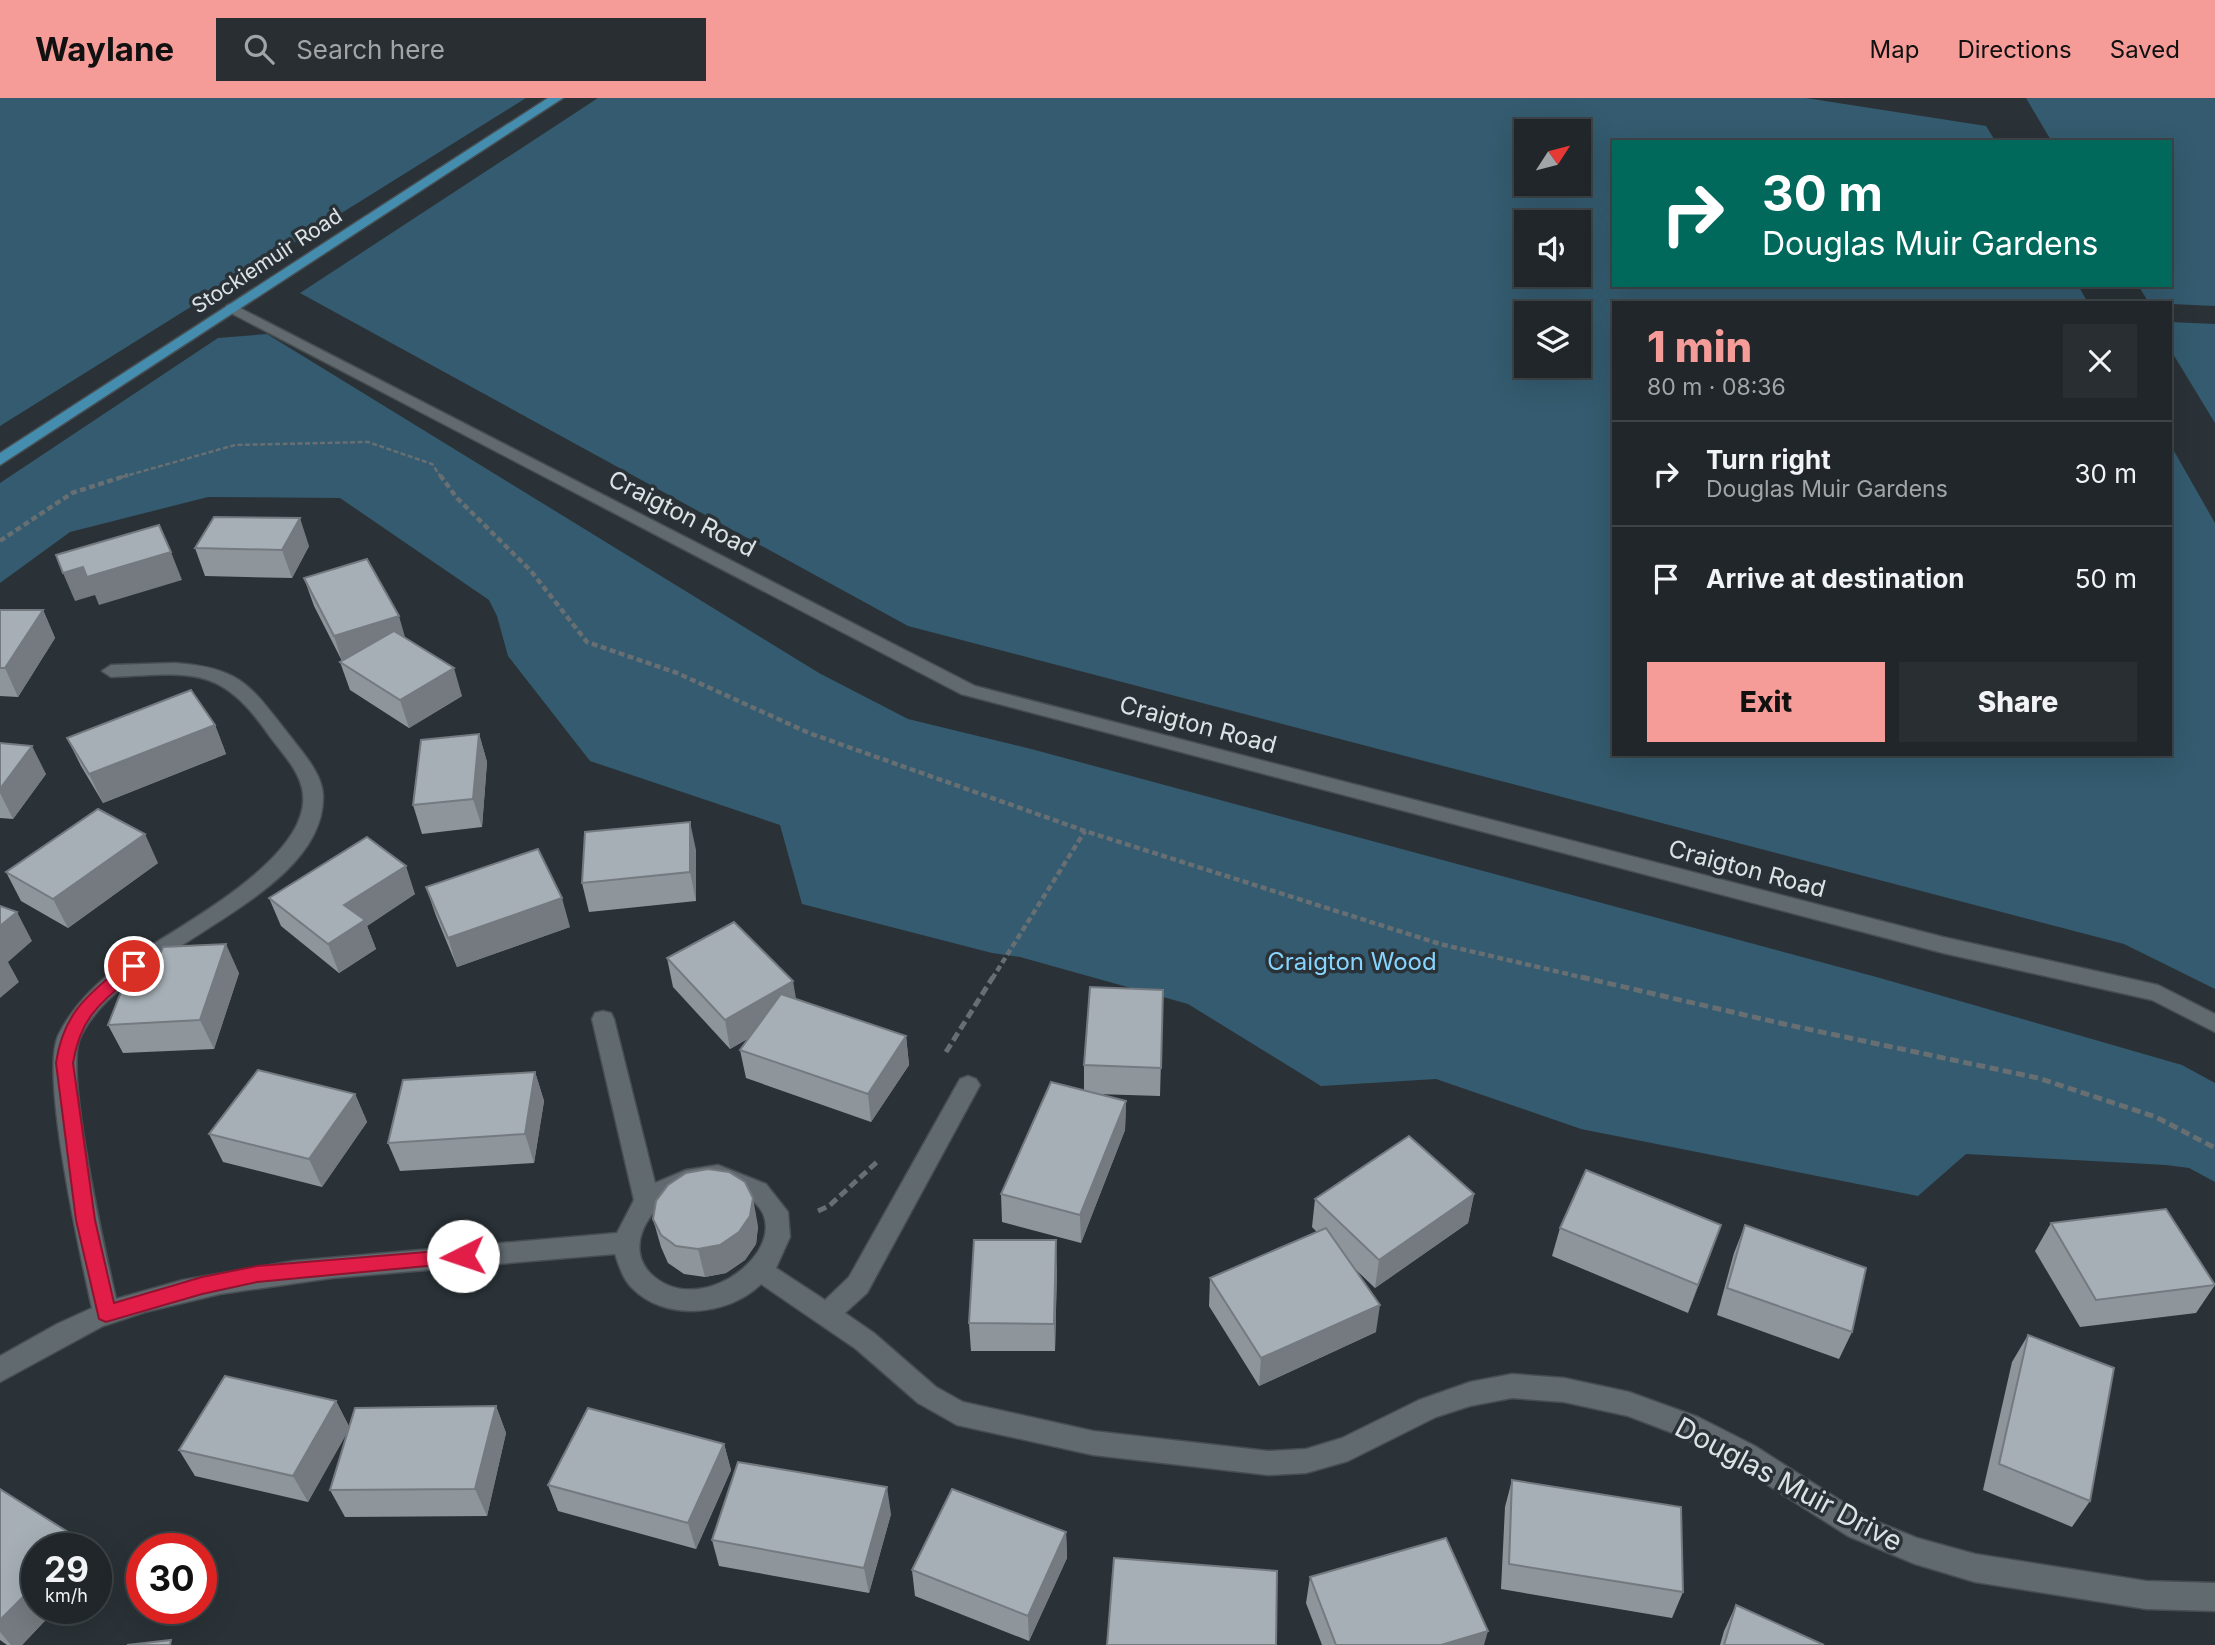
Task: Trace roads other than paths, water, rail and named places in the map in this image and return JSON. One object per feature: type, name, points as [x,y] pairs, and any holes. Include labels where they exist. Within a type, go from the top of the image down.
[{"type":"main road","name":"Stockiemuir Road","points":[[0,460],[557,98]]},
{"type":"street","name":"Craigton Road","points":[[232,308],[968,690],[1943,945],[2158,993],[2215,1024]]},
{"type":"street","points":[[106,1313],[85,1220],[73,1140],[64,1063],[68,1039],[82,1011],[103,990],[276,870],[296,847],[314,809],[310,780],[300,764],[257,705],[236,685],[208,673],[111,671]]},
{"type":"street","points":[[603,1019],[647,1202]]},
{"type":"street","points":[[826,1315],[858,1285],[968,1085]]},
{"type":"street","points":[[719,1175],[742,1180],[762,1191],[775,1209],[779,1229],[774,1251],[761,1271],[740,1288],[714,1298],[687,1301],[662,1295],[641,1283],[629,1264],[626,1244],[633,1222],[647,1202],[668,1187],[693,1178],[719,1175]]},
{"type":"street","points":[[0,1370],[42,1344],[106,1313],[202,1285],[257,1274],[626,1244]]},
{"type":"street","name":"Douglas Muir Drive","points":[[761,1271],[865,1341],[928,1395],[957,1413],[1093,1443],[1268,1463],[1306,1461],[1348,1449],[1428,1408],[1470,1394],[1512,1386],[1564,1390],[1629,1404],[1688,1426],[1745,1455],[1858,1527],[1915,1551],[1975,1567],[2146,1595],[2215,1597]]},
{"type":"park label","name":"Craigton Wood","points":[[1352,962]]}]
